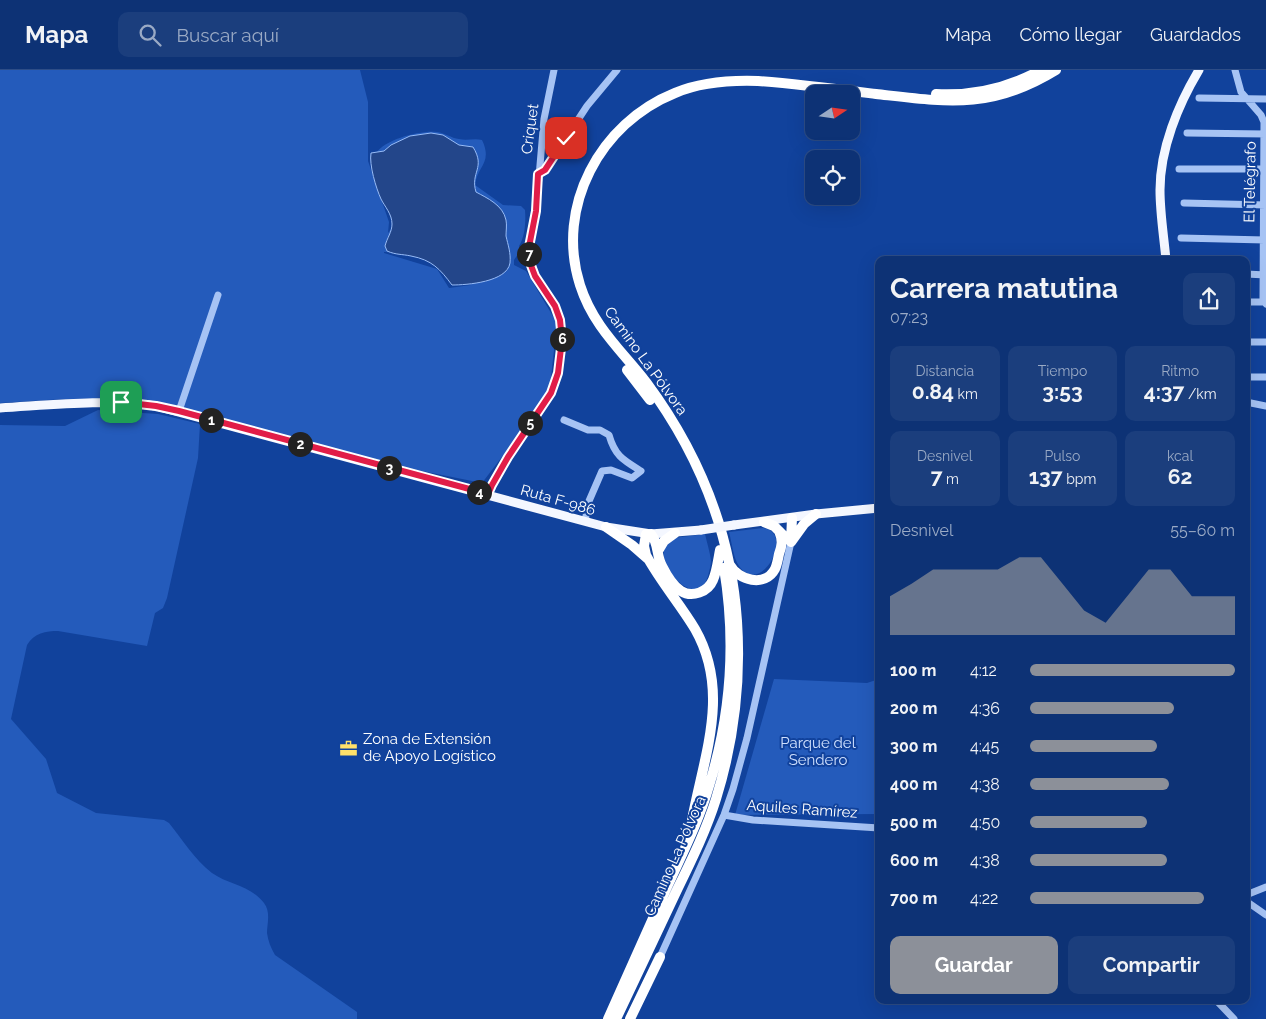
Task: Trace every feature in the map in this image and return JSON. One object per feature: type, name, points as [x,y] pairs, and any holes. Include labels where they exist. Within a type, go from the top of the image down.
[{"type":"highway","name":"Camino La Pólvora","points":[[608,1019],[689,839],[703,804],[714,768],[723,731],[728,692],[730,652],[729,611],[720,550],[708,505],[684,452],[645,394],[599,337],[581,306],[573,287],[567,256],[566,225],[574,191],[590,156],[615,124],[643,102],[677,85],[712,76],[760,74],[928,93],[958,94],[996,88],[1041,70]]},
{"type":"highway","name":"Camino La Pólvora","points":[[616,1019],[709,821],[725,766],[734,716],[738,658],[735,598],[729,560],[714,508],[695,460],[680,433],[645,381],[612,344],[598,324],[587,305],[580,286],[572,248],[573,221],[583,186],[599,154],[620,128],[644,108],[672,94],[705,84],[733,80],[758,81],[931,100],[962,101],[983,99],[1012,91],[1056,70]]},
{"type":"highway","points":[[788,540],[816,514]]},
{"type":"highway","points":[[729,560],[732,568],[742,577],[750,580],[760,580],[768,576],[775,569],[788,540],[792,518]]},
{"type":"highway","points":[[764,522],[771,524],[779,531],[782,539],[788,540]]},
{"type":"highway","points":[[606,527],[632,544],[652,564]]},
{"type":"highway","points":[[658,551],[664,541],[675,533]]},
{"type":"highway","points":[[689,839],[712,725],[713,683],[700,640],[652,564],[645,551],[644,542],[648,534],[656,543],[661,565],[679,590],[695,594],[707,588],[712,582],[720,550]]},
{"type":"highway","points":[[630,1019],[660,957]]},
{"type":"main road","points":[[1166,256],[1160,197],[1163,163],[1166,147],[1182,102],[1199,70]]},
{"type":"main road","name":"Ruta F-986","points":[[0,408],[121,402],[156,406],[606,527],[648,534],[675,533],[816,514],[875,508]]},
{"type":"street","name":"Criquet","points":[[488,494],[508,457],[551,393],[558,373],[562,340],[560,320],[555,306],[535,276],[529,260],[529,247],[536,211],[544,119],[554,70]]},
{"type":"street","points":[[538,174],[545,170],[587,106],[618,70]]},
{"type":"street","name":"El Telégrafo","points":[[1235,70],[1239,89],[1263,118],[1265,134],[1263,300],[1265,303]]},
{"type":"street","points":[[1199,98],[1266,99]]},
{"type":"street","points":[[1187,133],[1265,134]]},
{"type":"street","points":[[1179,168],[1265,169]]},
{"type":"street","points":[[1184,203],[1265,204]]},
{"type":"street","points":[[1181,238],[1264,240]]},
{"type":"street","points":[[1250,274],[1264,275]]},
{"type":"street","points":[[179,411],[218,295]]},
{"type":"street","points":[[1250,302],[1265,303]]},
{"type":"street","points":[[1250,342],[1266,342]]},
{"type":"street","points":[[1250,377],[1266,377]]},
{"type":"street","points":[[1250,403],[1266,406]]},
{"type":"street","points":[[564,420],[588,430],[600,430],[609,435],[612,446],[618,456],[641,471],[632,478],[611,470],[602,471],[589,501],[585,521]]},
{"type":"street","points":[[660,957],[724,815],[747,738],[788,540]]},
{"type":"street","name":"Aquiles Ramírez","points":[[724,815],[752,820],[875,828]]},
{"type":"street","points":[[1250,893],[1266,887]]},
{"type":"street","points":[[1250,903],[1266,915]]},
{"type":"street","points":[[1218,1004],[1228,1019]]},
{"type":"street","points":[[1219,1004],[1234,1019]]},
{"type":"green space","points":[[0,70],[360,70],[368,102],[368,161],[389,222],[388,233],[394,225],[376,153],[381,148],[404,136],[422,132],[440,133],[462,140],[482,140],[486,154],[475,185],[503,205],[521,206],[525,210],[524,234],[519,246],[520,251],[514,260],[514,265],[526,271],[557,323],[550,386],[524,428],[482,483],[392,465],[173,405],[108,399],[65,399],[0,403]],"holes":[[[384,252],[407,254],[430,261],[452,271],[471,285],[449,288],[437,269]]]},
{"type":"green space","points":[[98,410],[158,414],[200,424],[198,458],[167,598],[163,608],[155,613],[147,646],[58,631],[45,632],[33,638],[27,645],[11,719],[46,759],[57,793],[96,813],[164,820],[169,823],[194,856],[212,873],[252,892],[258,897],[264,903],[267,910],[267,936],[275,955],[357,1012],[357,1019],[0,1019],[0,425],[65,426]]},
{"type":"green space","points":[[763,528],[772,532],[776,540],[776,550],[772,561],[765,569],[757,574],[748,574],[737,562],[729,532]]},
{"type":"green space","points":[[705,534],[711,561],[708,576],[703,585],[696,589],[688,588],[673,576],[667,567],[664,550],[667,543],[673,538]]},
{"type":"green space","name":"Parque del Sendero","points":[[774,679],[867,683],[875,680],[875,814],[735,815]]},
{"type":"shaded area","points":[[431,133],[443,135],[459,145],[473,147],[478,160],[475,179],[476,192],[502,210],[506,222],[510,263],[502,274],[494,278],[476,283],[452,285],[439,270],[425,260],[387,251],[385,246],[391,230],[392,220],[375,183],[371,153],[384,151],[391,145],[410,136]]},
{"type":"place","name":"Zona de Extensión de Apoyo Logístico","points":[[349,748]]},
{"type":"route","points":[[121,402],[179,411],[488,494],[508,457],[551,393],[558,373],[562,340],[560,320],[555,306],[533,271],[529,260],[529,247],[536,211],[538,174],[545,170],[566,138]]}]
